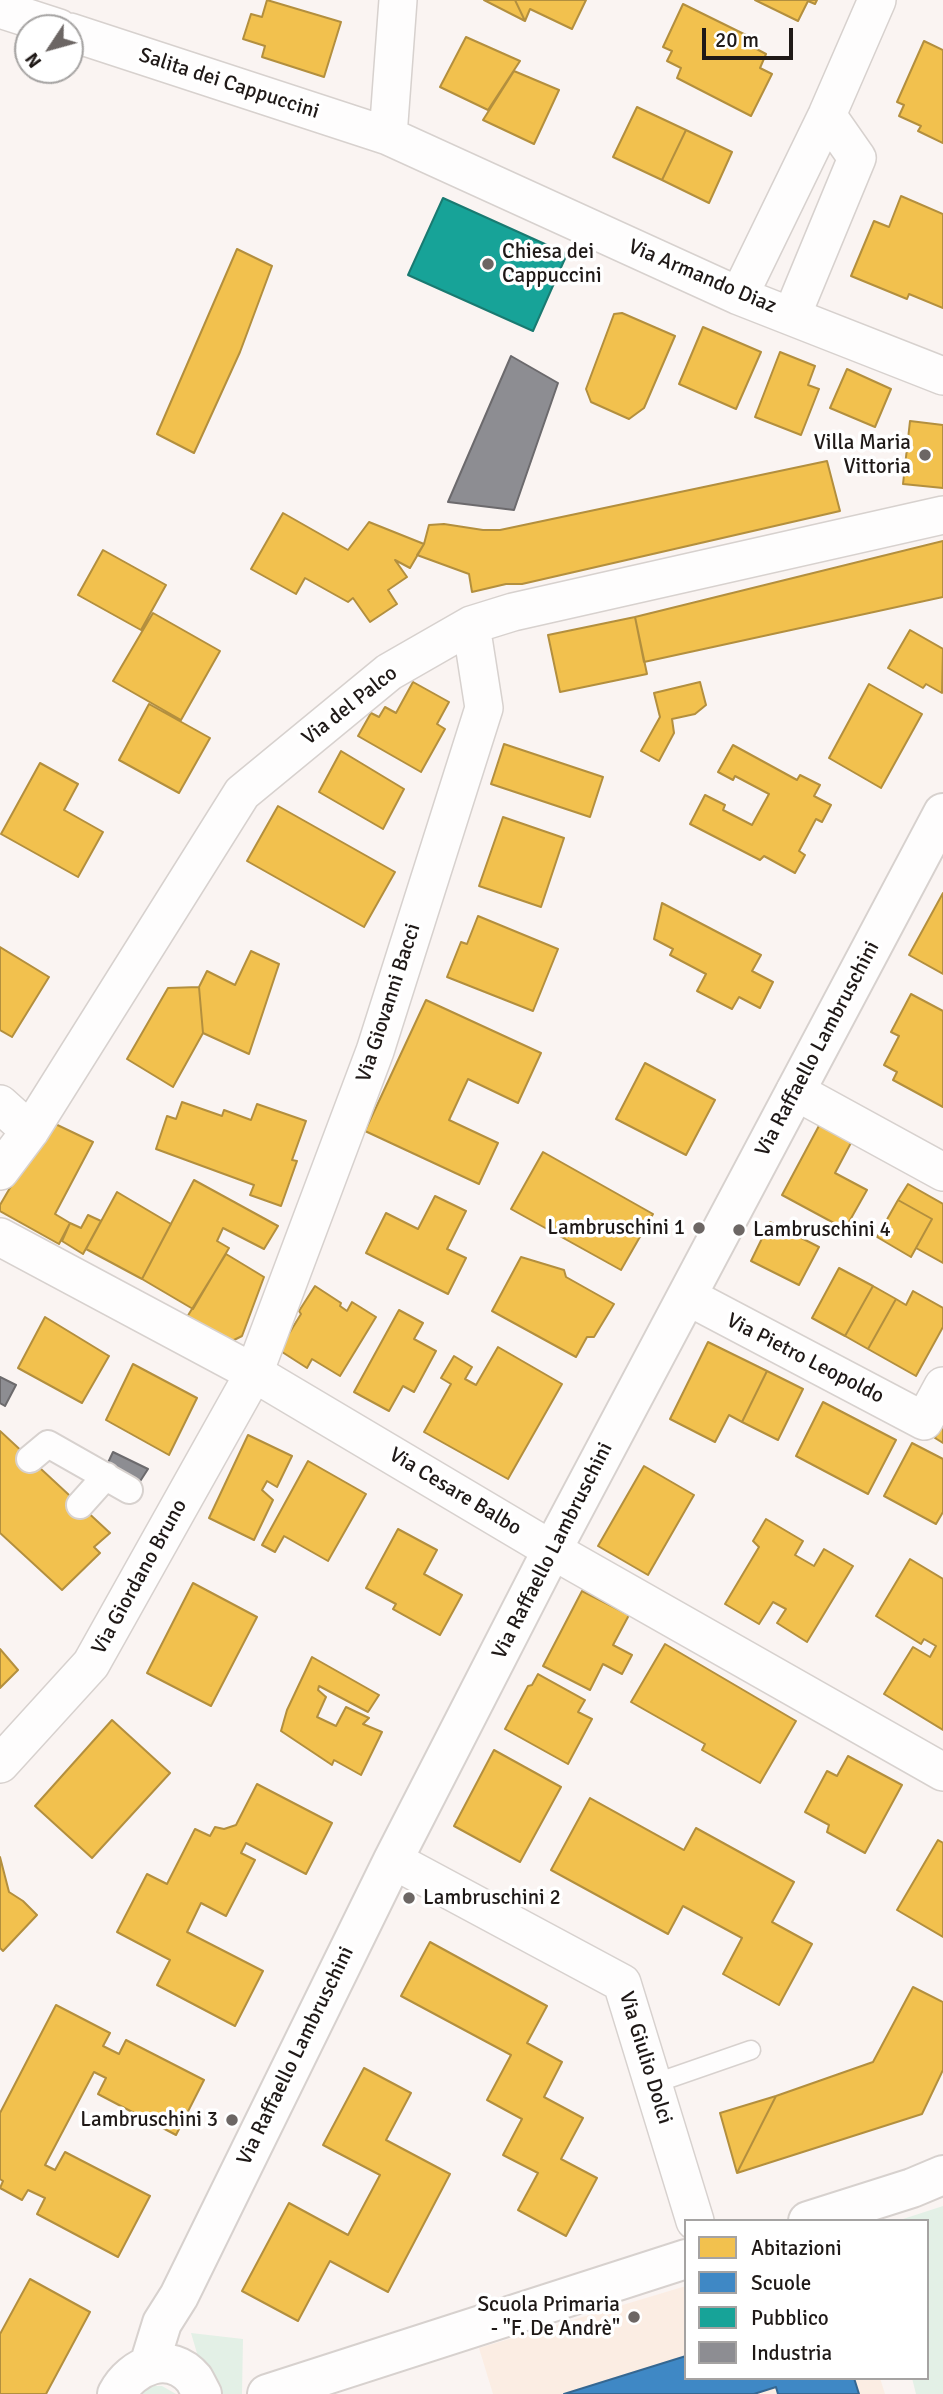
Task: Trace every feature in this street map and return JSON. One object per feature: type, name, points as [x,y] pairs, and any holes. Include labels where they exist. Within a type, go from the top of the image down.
[{"type":"main road","name":"Via Raffaello Lambruschini","points":[[178,2376],[179,2296],[393,1860],[552,1550],[943,813]]},
{"type":"main road","points":[[814,2219],[912,2189],[943,2175]]},
{"type":"main road","points":[[267,2394],[684,2260]]},
{"type":"main road","points":[[117,2394],[129,2376],[178,2376]]},
{"type":"street","points":[[388,135],[398,0]]},
{"type":"street","points":[[739,296],[827,115],[877,0]]},
{"type":"street","name":"Salita dei Cappuccini","points":[[84,37],[388,135]]},
{"type":"street","points":[[792,315],[857,158],[827,115]]},
{"type":"street","name":"Via Armando Diaz","points":[[388,135],[739,296],[943,376]]},
{"type":"street","name":"Via del Palco","points":[[0,1171],[30,1132],[242,793],[389,672],[471,625],[513,612],[943,514]]},
{"type":"street","name":"Via Giovanni Bacci","points":[[254,1373],[374,1051],[484,708],[471,625]]},
{"type":"street","points":[[796,1091],[943,1172]]},
{"type":"street","points":[[0,1104],[30,1132]]},
{"type":"street","name":"Via Cesare Balbo","points":[[0,1237],[254,1373],[552,1550],[943,1772]]},
{"type":"street","name":"Via Pietro Leopoldo","points":[[687,1296],[924,1421],[943,1386]]},
{"type":"street","name":"Via Giordano Bruno","points":[[0,1764],[91,1664],[254,1373]]},
{"type":"street","points":[[30,1459],[48,1444],[129,1490]]},
{"type":"street","points":[[80,1505],[106,1476]]},
{"type":"street","name":"Via Giulio Dolci","points":[[393,1860],[622,1983],[694,2219]]},
{"type":"lane","points":[[653,2084],[751,2050]]},
{"type":"shaded area","points":[[943,2206],[943,2394],[916,2394],[912,2380],[929,2380],[929,2219],[903,2219]]},
{"type":"shaded area","name":"Scuola Primaria - \"F. De Andrè\"","points":[[684,2287],[684,2380],[881,2380],[885,2394],[493,2394],[479,2348]]},
{"type":"shaded area","points":[[191,2333],[243,2339],[242,2394],[215,2394],[199,2360]]},
{"type":"shaded area","points":[[154,2386],[162,2386],[176,2394],[142,2394]]},
{"type":"building: Abitazioni","points":[[267,0],[341,22],[324,77],[262,57],[265,46],[243,39],[251,14],[262,17]]},
{"type":"building: Abitazioni","points":[[484,0],[515,0],[525,21]]},
{"type":"building: Abitazioni","points":[[515,0],[586,0],[572,29],[530,9],[525,21]]},
{"type":"building: Abitazioni","points":[[755,0],[817,0],[815,4],[808,1],[798,21]]},
{"type":"building: Abitazioni","points":[[683,4],[752,38],[749,45],[766,54],[760,68],[772,74],[751,116],[677,78],[681,68],[667,61],[672,51],[663,47]]},
{"type":"building: Abitazioni","points":[[466,37],[520,61],[488,110],[440,87]]},
{"type":"building: Abitazioni","points":[[924,41],[943,50],[943,143],[918,131],[921,126],[899,116],[904,105],[897,102]]},
{"type":"building: Abitazioni","points":[[514,71],[559,90],[534,144],[483,120]]},
{"type":"building: Abitazioni","points":[[637,107],[686,130],[662,180],[613,157]]},
{"type":"building: Abitazioni","points":[[686,130],[732,152],[709,203],[662,180]]},
{"type":"building: Abitazioni","points":[[901,196],[943,214],[943,308],[909,294],[907,299],[851,276],[874,221],[889,227]]},
{"type":"building: Abitazioni","points":[[237,249],[272,266],[240,352],[194,453],[157,434]]},
{"type":"building: Abitazioni","points":[[622,313],[675,336],[644,408],[629,419],[591,402],[586,389],[614,314]]},
{"type":"building: Abitazioni","points":[[703,327],[761,352],[736,409],[679,384]]},
{"type":"building: Abitazioni","points":[[780,352],[815,366],[808,385],[819,389],[801,435],[755,417]]},
{"type":"building: Abitazioni","points":[[847,369],[891,389],[875,427],[830,408]]},
{"type":"building: Abitazioni","name":"Villa Maria Vittoria","points":[[910,421],[943,425],[943,488],[903,484]]},
{"type":"building: Abitazioni","points":[[827,461],[840,511],[522,584],[506,584],[472,592],[469,574],[417,555],[424,544],[429,525],[500,530]]},
{"type":"building: Abitazioni","points":[[283,513],[348,550],[369,522],[424,544],[410,568],[395,560],[407,577],[388,590],[397,604],[370,622],[353,598],[348,602],[305,578],[296,594],[251,569]]},
{"type":"building: Abitazioni","points":[[943,541],[943,597],[644,662],[635,617]]},
{"type":"building: Abitazioni","points":[[103,550],[166,585],[141,630],[78,595]]},
{"type":"building: Abitazioni","points":[[153,613],[220,651],[181,720],[113,681]]},
{"type":"building: Abitazioni","points":[[635,617],[647,674],[560,692],[548,635]]},
{"type":"building: Abitazioni","points":[[910,630],[943,649],[942,693],[926,684],[923,688],[888,668]]},
{"type":"building: Abitazioni","points":[[413,682],[449,702],[437,724],[445,729],[421,772],[358,736],[371,713],[379,717],[385,707],[396,713]]},
{"type":"building: Abitazioni","points":[[700,682],[706,705],[695,714],[672,719],[674,733],[659,761],[641,751],[660,717],[654,693]]},
{"type":"building: Abitazioni","points":[[869,684],[922,714],[881,788],[829,758]]},
{"type":"building: Abitazioni","points":[[149,704],[210,738],[179,793],[119,760]]},
{"type":"building: Abitazioni","points":[[504,744],[603,777],[590,817],[491,784]]},
{"type":"building: Abitazioni","points":[[733,745],[797,780],[800,775],[820,785],[814,796],[831,805],[822,822],[816,819],[799,851],[805,855],[795,873],[764,856],[760,860],[690,824],[705,795],[725,805],[723,810],[752,825],[769,794],[735,776],[733,780],[718,772]]},
{"type":"building: Abitazioni","points":[[341,751],[404,789],[383,829],[319,792]]},
{"type":"building: Abitazioni","points":[[40,763],[78,784],[64,810],[103,832],[78,877],[1,834]]},
{"type":"building: Abitazioni","points":[[278,806],[395,872],[364,927],[247,861]]},
{"type":"building: Abitazioni","points":[[503,817],[564,838],[541,907],[479,886]]},
{"type":"building: Abitazioni","points":[[943,893],[943,974],[909,955]]},
{"type":"building: Abitazioni","points":[[662,903],[761,955],[752,971],[773,982],[760,1008],[739,997],[732,1009],[697,991],[706,974],[670,955],[673,949],[654,939]]},
{"type":"building: Abitazioni","points":[[478,916],[558,949],[533,1011],[447,977],[461,942],[467,944]]},
{"type":"building: Abitazioni","points":[[0,947],[49,977],[12,1037],[0,1030]]},
{"type":"building: Abitazioni","points":[[251,951],[279,964],[249,1054],[203,1033],[199,987],[207,971],[235,985]]},
{"type":"building: Abitazioni","points":[[199,987],[203,1033],[173,1087],[127,1059],[168,988]]},
{"type":"building: Abitazioni","points":[[911,994],[943,1011],[943,1107],[893,1080],[897,1072],[884,1065],[899,1036],[891,1032]]},
{"type":"building: Abitazioni","points":[[426,1000],[541,1053],[518,1103],[468,1079],[449,1120],[498,1143],[479,1184],[365,1131]]},
{"type":"building: Abitazioni","points":[[645,1063],[715,1100],[686,1155],[616,1119]]},
{"type":"building: Abitazioni","points":[[182,1102],[222,1116],[224,1110],[251,1120],[257,1104],[306,1121],[292,1160],[297,1161],[281,1206],[250,1195],[254,1185],[156,1149],[167,1116],[176,1119]]},
{"type":"building: Abitazioni","points":[[49,1121],[93,1142],[55,1214],[70,1223],[59,1244],[0,1211],[0,1205]]},
{"type":"building: Abitazioni","points":[[821,1122],[853,1139],[835,1173],[867,1190],[845,1229],[782,1195]]},
{"type":"building: Abitazioni","points":[[543,1152],[653,1214],[621,1270],[511,1209]]},
{"type":"building: Abitazioni","points":[[194,1180],[278,1226],[264,1249],[223,1228],[217,1241],[229,1248],[193,1309],[142,1279]]},
{"type":"building: Abitazioni","points":[[908,1184],[943,1204],[943,1263],[916,1248],[932,1219],[898,1200]]},
{"type":"building: Abitazioni","points":[[117,1192],[171,1224],[142,1279],[86,1249]]},
{"type":"building: Abitazioni","points":[[435,1196],[466,1211],[447,1249],[466,1258],[448,1294],[366,1253],[386,1213],[418,1229]]},
{"type":"building: Abitazioni","points":[[898,1200],[932,1219],[911,1257],[877,1237]]},
{"type":"building: Abitazioni","points":[[88,1215],[101,1221],[83,1254],[62,1241],[70,1223],[81,1228]]},
{"type":"building: Abitazioni","points":[[770,1222],[819,1247],[799,1285],[751,1261]]},
{"type":"building: Abitazioni","points":[[226,1254],[264,1277],[242,1336],[232,1341],[187,1317]]},
{"type":"building: Abitazioni","points":[[521,1257],[564,1270],[566,1277],[614,1304],[594,1337],[587,1337],[576,1357],[492,1311]]},
{"type":"building: Abitazioni","points":[[839,1268],[873,1286],[845,1336],[812,1318]]},
{"type":"building: Abitazioni","points":[[315,1286],[341,1303],[340,1306],[347,1311],[352,1302],[376,1317],[340,1376],[312,1359],[307,1368],[279,1350]]},
{"type":"building: Abitazioni","points":[[873,1286],[896,1299],[868,1349],[845,1336]]},
{"type":"building: Abitazioni","points":[[913,1291],[943,1308],[943,1327],[916,1376],[868,1349],[896,1299],[906,1305]]},
{"type":"building: Abitazioni","points":[[399,1310],[423,1323],[414,1339],[436,1351],[414,1392],[403,1386],[389,1411],[354,1392]]},
{"type":"building: Abitazioni","points":[[45,1317],[109,1356],[82,1403],[18,1368]]},
{"type":"building: Abitazioni","points":[[708,1342],[767,1371],[742,1422],[729,1415],[715,1442],[670,1419]]},
{"type":"building: Abitazioni","points":[[498,1347],[562,1384],[508,1479],[424,1432],[451,1384],[441,1378],[454,1356],[472,1367],[465,1379],[476,1385]]},
{"type":"building: Abitazioni","points":[[133,1364],[197,1398],[169,1455],[106,1420]]},
{"type":"building: Abitazioni","points":[[767,1371],[803,1389],[778,1440],[742,1422]]},
{"type":"building: Abitazioni","points":[[823,1402],[896,1440],[868,1494],[796,1456]]},
{"type":"building: Abitazioni","points":[[943,1423],[943,1443],[935,1438]]},
{"type":"building: Abitazioni","points":[[0,1431],[110,1533],[94,1547],[100,1553],[62,1590],[0,1533]]},
{"type":"building: Abitazioni","points":[[248,1435],[292,1456],[277,1487],[267,1481],[262,1490],[273,1500],[254,1540],[209,1518]]},
{"type":"building: Abitazioni","points":[[912,1443],[943,1459],[943,1512],[936,1524],[884,1496]]},
{"type":"building: Abitazioni","points":[[308,1461],[366,1494],[328,1561],[284,1536],[275,1552],[262,1545]]},
{"type":"building: Abitazioni","points":[[644,1466],[694,1495],[648,1575],[598,1546]]},
{"type":"building: Abitazioni","points":[[766,1519],[803,1541],[795,1555],[814,1566],[824,1549],[853,1566],[807,1642],[777,1623],[786,1609],[773,1602],[759,1624],[725,1604],[759,1547],[753,1541]]},
{"type":"building: Abitazioni","points":[[398,1529],[437,1550],[424,1574],[462,1595],[440,1635],[393,1609],[396,1604],[366,1588]]},
{"type":"building: Abitazioni","points":[[910,1559],[943,1579],[943,1730],[884,1694],[913,1647],[930,1657],[936,1646],[924,1639],[921,1644],[876,1616]]},
{"type":"building: Abitazioni","points":[[193,1583],[257,1617],[211,1706],[147,1673]]},
{"type":"building: Abitazioni","points":[[582,1591],[629,1615],[613,1645],[632,1655],[622,1674],[603,1664],[590,1690],[543,1666]]},
{"type":"building: Abitazioni","points":[[665,1644],[796,1721],[760,1783],[702,1750],[705,1744],[631,1702]]},
{"type":"building: Abitazioni","points":[[0,1649],[18,1670],[0,1688]]},
{"type":"building: Abitazioni","points":[[312,1657],[379,1695],[368,1712],[319,1686],[318,1690],[326,1697],[317,1717],[336,1726],[346,1707],[369,1718],[363,1724],[382,1732],[361,1775],[334,1760],[332,1765],[281,1731],[287,1710]]},
{"type":"building: Abitazioni","points":[[538,1674],[585,1700],[578,1712],[592,1719],[568,1764],[505,1729],[528,1686],[532,1685]]},
{"type":"building: Abitazioni","points":[[112,1720],[170,1773],[92,1858],[35,1806]]},
{"type":"building: Abitazioni","points":[[494,1750],[561,1787],[520,1862],[454,1826]]},
{"type":"building: Abitazioni","points":[[848,1756],[902,1785],[865,1853],[827,1832],[829,1825],[805,1812],[827,1771],[837,1776]]},
{"type":"building: Abitazioni","points":[[257,1784],[332,1823],[306,1874],[246,1843],[241,1853],[255,1860],[226,1916],[201,1903],[187,1932],[263,1971],[235,2026],[157,1985],[170,1960],[117,1932],[147,1874],[167,1884],[195,1829],[210,1836],[215,1827],[224,1829],[236,1825]]},
{"type":"building: Abitazioni","points":[[590,1798],[684,1850],[696,1828],[794,1882],[772,1922],[812,1944],[779,2005],[723,1974],[742,1938],[683,1906],[668,1934],[551,1870]]},
{"type":"building: Abitazioni","points":[[938,1840],[943,1843],[943,1937],[897,1910]]},
{"type":"building: Abitazioni","points":[[0,1857],[9,1892],[37,1915],[3,1951],[0,1948]]},
{"type":"building: Abitazioni","points":[[430,1942],[547,2006],[527,2043],[562,2062],[544,2097],[583,2118],[561,2159],[597,2178],[566,2236],[518,2210],[538,2173],[503,2155],[522,2119],[487,2100],[511,2055],[401,1996]]},
{"type":"building: Abitazioni","points":[[913,1987],[943,2002],[943,2070],[922,2114],[737,2173],[776,2096],[873,2062]]},
{"type":"building: Abitazioni","points":[[56,2005],[110,2033],[103,2046],[119,2054],[126,2040],[204,2080],[176,2135],[98,2094],[106,2078],[94,2072],[45,2165],[55,2170],[65,2152],[150,2196],[118,2257],[37,2214],[45,2198],[28,2190],[22,2200],[0,2188],[3,2181],[0,2179],[0,2113]]},
{"type":"building: Abitazioni","points":[[364,2068],[411,2093],[386,2140],[450,2174],[388,2292],[330,2261],[298,2321],[242,2291],[289,2203],[348,2235],[380,2175],[323,2145]]},
{"type":"building: Abitazioni","points":[[776,2096],[737,2173],[720,2113]]},
{"type":"building: Abitazioni","points":[[30,2279],[90,2312],[46,2394],[0,2394],[0,2334]]},
{"type":"building: Scuole","name":"Scuola Primaria - \"F. De Andrè\"","points":[[684,2357],[684,2380],[855,2380],[859,2394],[778,2394],[776,2387],[754,2394],[564,2394]]},
{"type":"building: Pubblico","name":"Chiesa dei Cappuccini","points":[[443,198],[567,254],[533,331],[408,275]]},
{"type":"building: Industria","points":[[511,356],[558,383],[514,510],[448,502]]},
{"type":"building: Industria","points":[[0,1377],[16,1385],[5,1406],[0,1403]]},
{"type":"building: Industria","points":[[113,1452],[148,1469],[137,1486],[106,1467]]},
{"type":"place","name":"Chiesa dei Cappuccini","points":[[488,264]]},
{"type":"place","name":"Villa Maria Vittoria","points":[[925,455]]},
{"type":"place","name":"Lambruschini 1","points":[[699,1228]]},
{"type":"place","name":"Lambruschini 4","points":[[739,1230]]},
{"type":"place","name":"Lambruschini 2","points":[[409,1898]]},
{"type":"place","name":"Lambruschini 3","points":[[232,2120]]},
{"type":"place","name":"Scuola Primaria - \"F. De Andrè\"","points":[[634,2317]]}]
